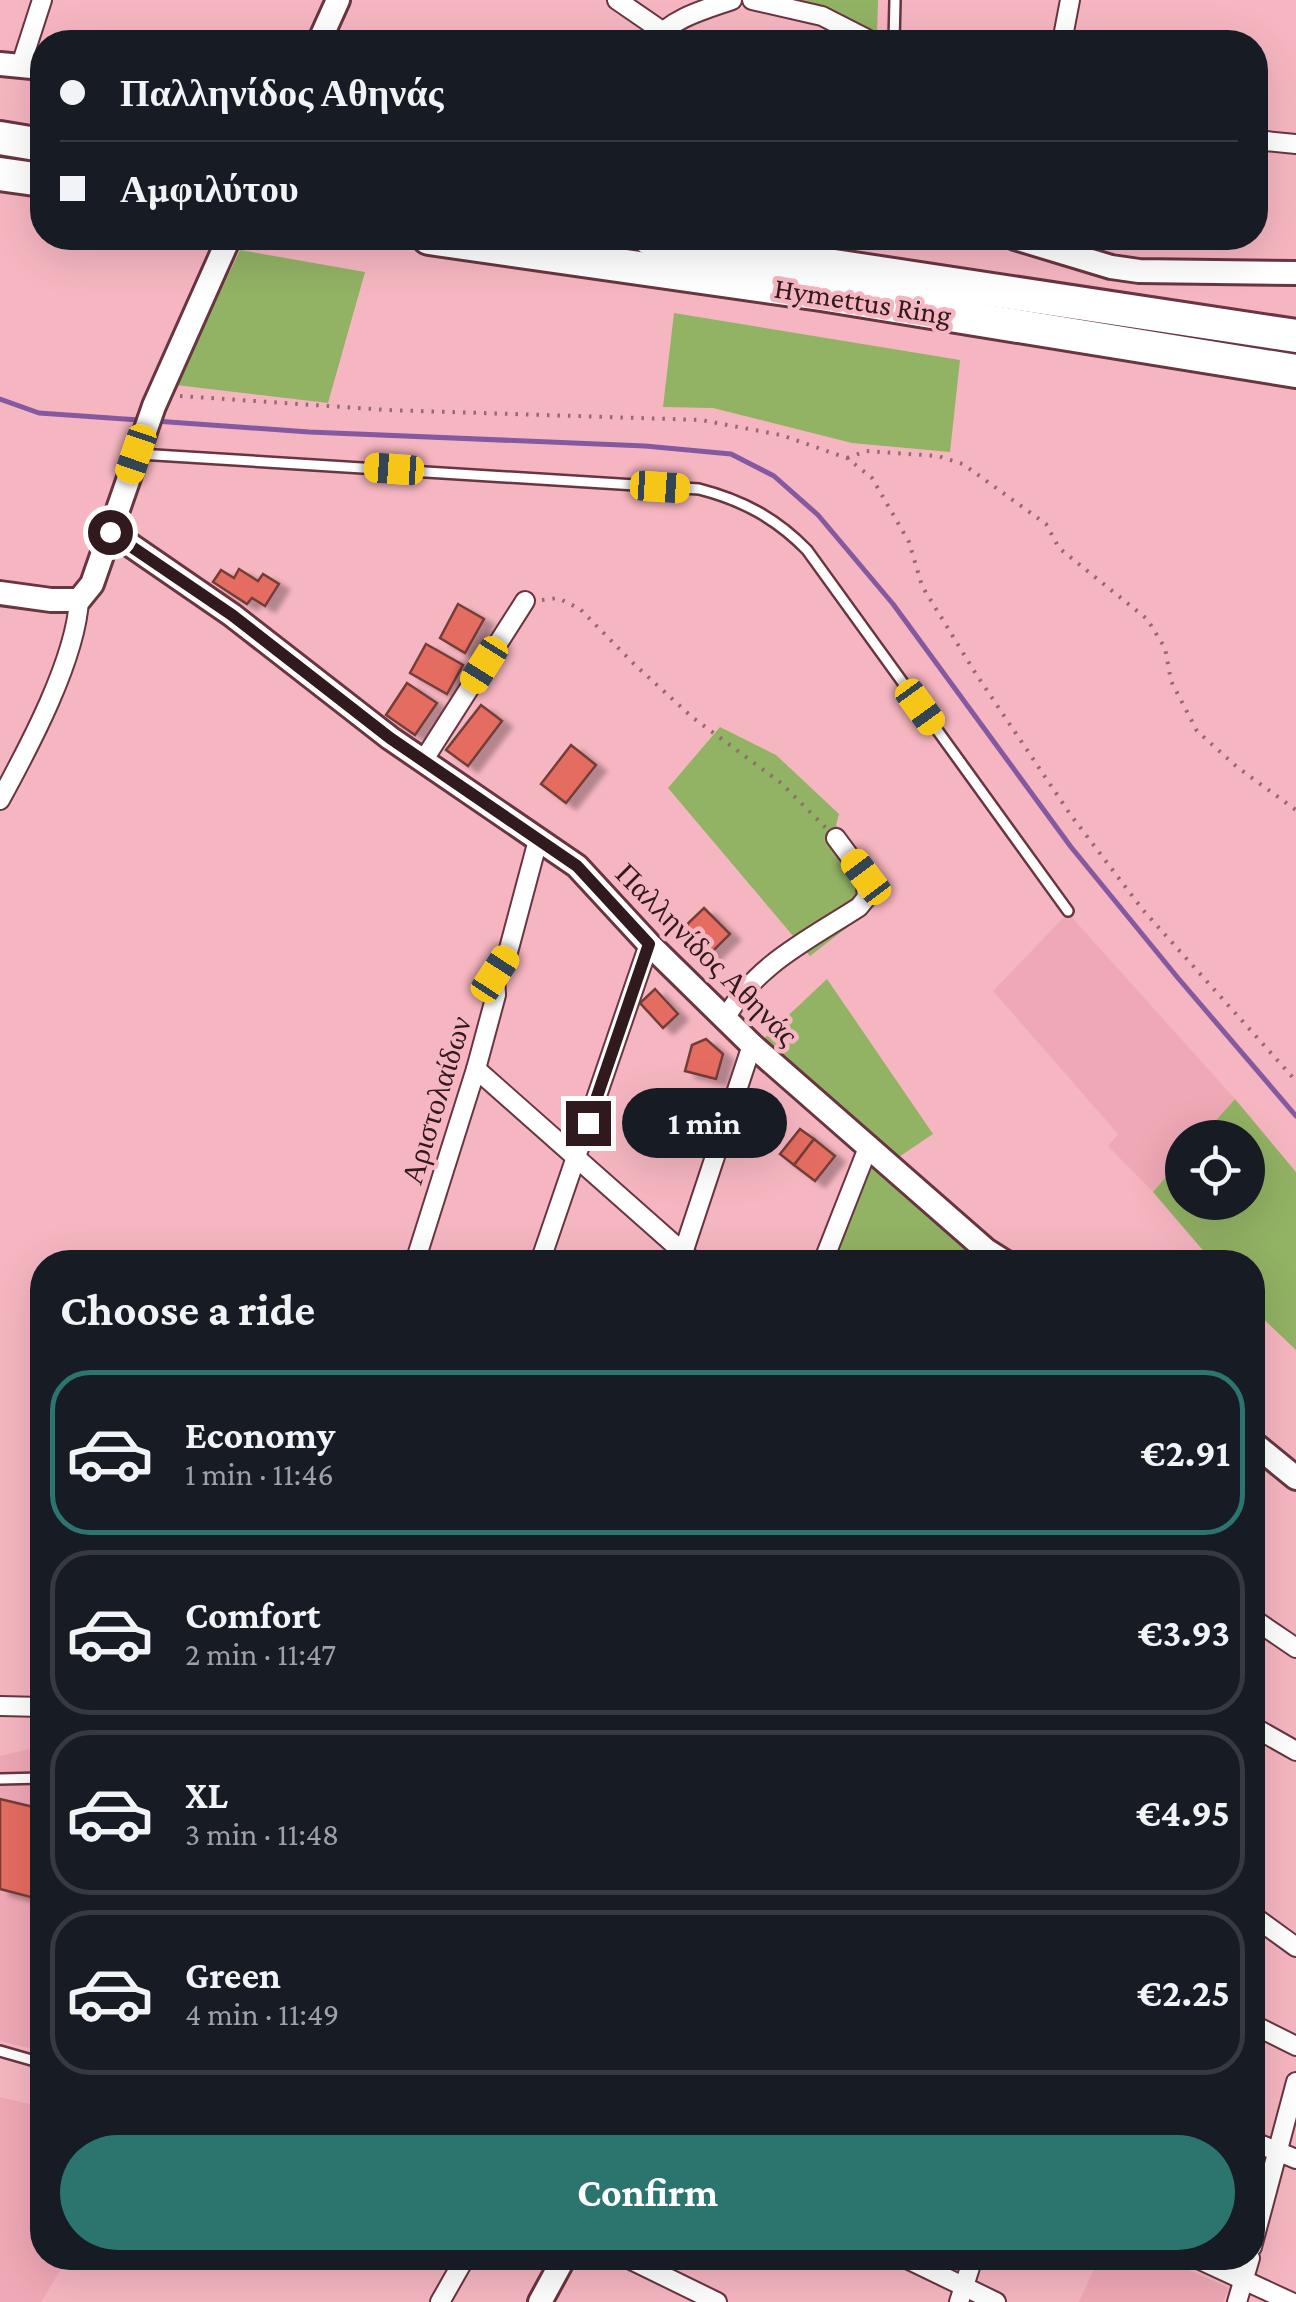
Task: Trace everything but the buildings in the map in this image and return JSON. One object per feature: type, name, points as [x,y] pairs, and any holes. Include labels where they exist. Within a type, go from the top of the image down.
[{"type":"highway","points":[[0,138],[30,143]]},
{"type":"highway","points":[[0,174],[30,178]]},
{"type":"highway","name":"Hymettus Ring","points":[[514,250],[821,294],[1296,371]]},
{"type":"highway","name":"Hymettus Ring","points":[[728,250],[1296,336]]},
{"type":"street","points":[[32,30],[42,0]]},
{"type":"street","points":[[324,30],[338,0]]},
{"type":"street","points":[[617,0],[650,30]]},
{"type":"street","points":[[680,20],[684,0]]},
{"type":"street","points":[[667,30],[680,20],[732,0]]},
{"type":"street","points":[[752,0],[822,16],[849,30]]},
{"type":"street","points":[[1064,30],[1070,0]]},
{"type":"street","points":[[21,66],[30,38]]},
{"type":"street","points":[[1268,141],[1296,144]]},
{"type":"street","points":[[0,800],[37,732],[78,620],[79,600],[92,584],[157,400],[223,250]]},
{"type":"street","points":[[1058,250],[1111,267],[1139,271],[1296,273]]},
{"type":"street","name":"Παλληνίδος Αθηνάς","points":[[110,532],[232,615],[423,760],[577,866],[752,1046],[869,1145],[981,1250]]},
{"type":"street","points":[[0,592],[79,600]]},
{"type":"street","points":[[423,760],[524,601]]},
{"type":"street","points":[[724,1019],[738,996],[765,967],[859,908],[867,897],[866,877],[836,838]]},
{"type":"street","name":"Αριστολαίδων","points":[[419,1250],[476,1069],[496,995],[495,974],[506,956],[538,840]]},
{"type":"street","points":[[544,1250],[649,944]]},
{"type":"street","points":[[689,1250],[752,1046]]},
{"type":"street","points":[[476,1069],[676,1250]]},
{"type":"street","points":[[828,1250],[869,1145]]},
{"type":"street","points":[[1265,1453],[1296,1478]]},
{"type":"street","points":[[1265,1627],[1296,1648]]},
{"type":"street","points":[[0,1706],[30,1707]]},
{"type":"street","points":[[1265,1733],[1296,1751]]},
{"type":"street","points":[[1265,1924],[1296,1946]]},
{"type":"street","points":[[1265,2030],[1296,2046]]},
{"type":"street","points":[[1265,2213],[1287,2155],[1296,2082]]},
{"type":"street","points":[[440,2302],[457,2270]]},
{"type":"street","points":[[540,2302],[557,2270]]},
{"type":"street","points":[[652,2270],[718,2302]]},
{"type":"street","points":[[924,2270],[962,2294],[996,2302]]},
{"type":"street","points":[[1222,2270],[1291,2302]]},
{"type":"street","points":[[1237,2302],[1247,2270]]},
{"type":"lane","points":[[894,30],[895,0]]},
{"type":"lane","points":[[139,447],[699,490],[741,502],[779,524],[807,550],[1068,912]]},
{"type":"lane","points":[[0,1779],[30,1778]]},
{"type":"lane","points":[[0,2051],[30,2060]]},
{"type":"path","points":[[157,400],[702,420],[782,435],[847,458],[872,478],[909,542],[922,586],[1070,814],[1144,910],[1296,1081]]},
{"type":"path","points":[[847,458],[866,452],[938,456],[962,464],[1046,524],[1059,548],[1146,619],[1164,648],[1171,681],[1197,731],[1296,810]]},
{"type":"path","points":[[524,601],[558,598],[580,608],[692,717],[781,783],[836,838]]},
{"type":"shaded area","points":[[1068,913],[1235,1099],[1216,1120],[1165,1120],[1165,1178],[1153,1192],[1108,1146],[1118,1134],[993,991]]},
{"type":"shaded area","points":[[30,1749],[30,2048],[0,2041],[0,1756]]},
{"type":"shaded area","points":[[0,2097],[30,2104],[30,2270],[61,2270],[41,2302],[0,2302]]},
{"type":"shaded area","points":[[1094,2270],[1188,2270],[1229,2288],[1223,2302],[1079,2302]]},
{"type":"green space","points":[[781,0],[878,0],[877,30],[866,30]]},
{"type":"green space","points":[[240,250],[365,272],[328,403],[176,385]]},
{"type":"green space","points":[[674,313],[960,360],[950,452],[852,443],[713,408],[663,407]]},
{"type":"green space","points":[[720,727],[776,755],[839,814],[836,825],[889,895],[810,956],[668,788]]},
{"type":"green space","points":[[827,979],[933,1134],[893,1161],[758,1044]]},
{"type":"green space","points":[[1235,1099],[1253,1120],[1216,1120]]},
{"type":"green space","points":[[1265,1135],[1296,1172],[1296,1350],[1265,1320],[1265,1250],[1203,1250],[1177,1220],[1265,1220]]},
{"type":"green space","points":[[872,1158],[972,1250],[835,1250]]},
{"type":"green space","points":[[1165,1178],[1165,1206],[1153,1192]]},
{"type":"waterway","points":[[0,399],[39,413],[139,420]]},
{"type":"waterway","points":[[155,421],[309,432],[645,446],[731,454],[774,476],[818,515],[893,604],[1071,847],[1296,1116]]},
{"type":"route","points":[[110,532],[232,615],[390,738],[577,866],[649,944],[588,1123]]}]
